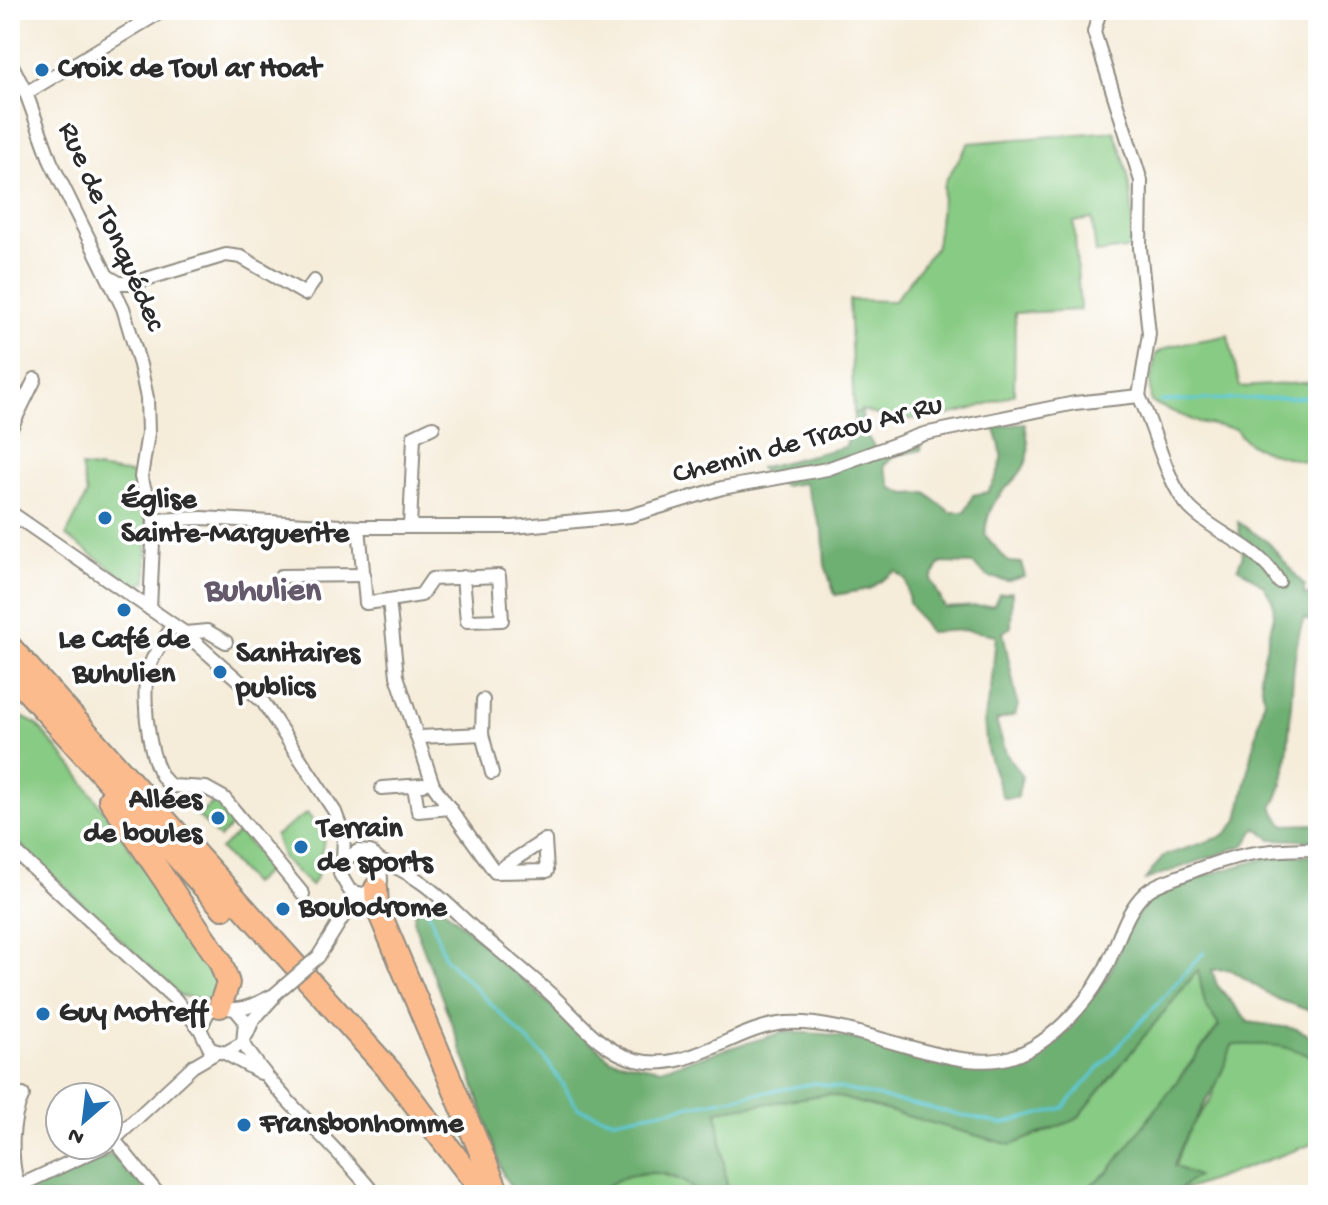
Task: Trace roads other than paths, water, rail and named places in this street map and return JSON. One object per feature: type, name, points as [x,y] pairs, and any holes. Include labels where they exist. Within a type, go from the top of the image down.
[{"type":"highway","points":[[10,647],[390,1071],[485,1195]]},
{"type":"highway","points":[[10,672],[386,1089],[467,1195]]},
{"type":"highway","points":[[62,729],[220,961],[228,983],[221,1009]]},
{"type":"highway","points":[[373,888],[377,907],[499,1195]]},
{"type":"street","points":[[26,93],[164,10]]},
{"type":"street","points":[[1100,10],[1094,32],[1141,181],[1140,257],[1149,334],[1139,396],[1181,498],[1205,521],[1257,553],[1279,582]]},
{"type":"street","name":"Rue de Tonquédec","points":[[10,61],[26,93],[51,162],[123,308],[147,398],[148,433],[141,477],[154,520],[150,609]]},
{"type":"street","points":[[107,275],[119,283],[133,283],[226,255],[241,257],[305,294],[314,281]]},
{"type":"street","points":[[10,430],[35,379]]},
{"type":"street","name":"Chemin de Traou Ar Ru","points":[[154,520],[202,518],[359,527],[513,527],[630,516],[722,488],[827,469],[924,434],[1075,403],[1139,396]]},
{"type":"street","points":[[410,527],[414,436],[433,427]]},
{"type":"street","points":[[10,512],[185,633],[263,702],[320,788],[342,828],[375,856]]},
{"type":"street","points":[[359,527],[366,603],[421,595],[432,579],[463,577],[499,576],[502,620],[467,621],[463,577]]},
{"type":"street","points":[[281,576],[364,575]]},
{"type":"street","points":[[389,600],[397,676],[420,737],[433,785],[495,872]]},
{"type":"street","points":[[173,626],[152,661],[145,688],[145,706],[159,772],[172,786],[206,788],[224,798],[303,894]]},
{"type":"street","points":[[185,633],[207,631],[226,642]]},
{"type":"street","points":[[483,700],[482,734],[492,773]]},
{"type":"street","points":[[420,737],[482,734]]},
{"type":"street","points":[[382,788],[433,785]]},
{"type":"street","points":[[414,786],[418,811],[450,808]]},
{"type":"street","points":[[342,828],[343,915]]},
{"type":"street","points":[[10,847],[176,1000],[201,1033],[221,1052],[262,1074]]},
{"type":"street","points":[[343,861],[358,851],[375,856],[433,888],[595,1037],[622,1055],[650,1062],[670,1061],[771,1025],[803,1023],[854,1031],[964,1061],[985,1061],[1013,1057],[1028,1050],[1061,1023],[1099,981],[1125,921],[1138,900],[1155,886],[1223,859],[1250,852],[1318,849]]},
{"type":"street","points":[[373,888],[375,856]]},
{"type":"street","points":[[124,1131],[193,1066],[244,1040],[253,1020],[274,995],[318,957],[343,915],[373,888],[393,875],[411,874]]},
{"type":"street","points":[[342,881],[350,891],[373,888]]},
{"type":"street","points":[[193,1066],[201,1033],[221,1009],[274,995]]},
{"type":"street","points":[[176,1000],[221,1009],[245,1021],[244,1040],[262,1074],[350,1163],[375,1195]]},
{"type":"street","points":[[23,1095],[16,1109],[12,1167],[14,1188],[73,1161]]},
{"type":"street","points":[[124,1159],[159,1195]]},
{"type":"waterway","points":[[1161,401],[1318,397]]},
{"type":"waterway","points":[[429,897],[426,904],[445,958],[545,1058],[578,1108],[614,1120],[816,1083],[1002,1124],[1063,1108],[1204,952]]},
{"type":"place","name":"Croix de Toul ar Hoat","points":[[42,70]]},
{"type":"place","name":"Église Sainte-Marguerite","points":[[105,518]]},
{"type":"place","name":"Le Café de Buhulien","points":[[124,610]]},
{"type":"place","name":"Sanitaires publics","points":[[220,672]]},
{"type":"place","name":"Allées de boules","points":[[218,818]]},
{"type":"place","name":"Terrain de sports","points":[[301,847]]},
{"type":"place","name":"Boulodrome","points":[[283,909]]},
{"type":"place","name":"Guy Motreff","points":[[43,1014]]},
{"type":"place","name":"Fransbonhomme","points":[[244,1125]]},
{"type":"district","name":"Buhulien","points":[[263,593]]}]
